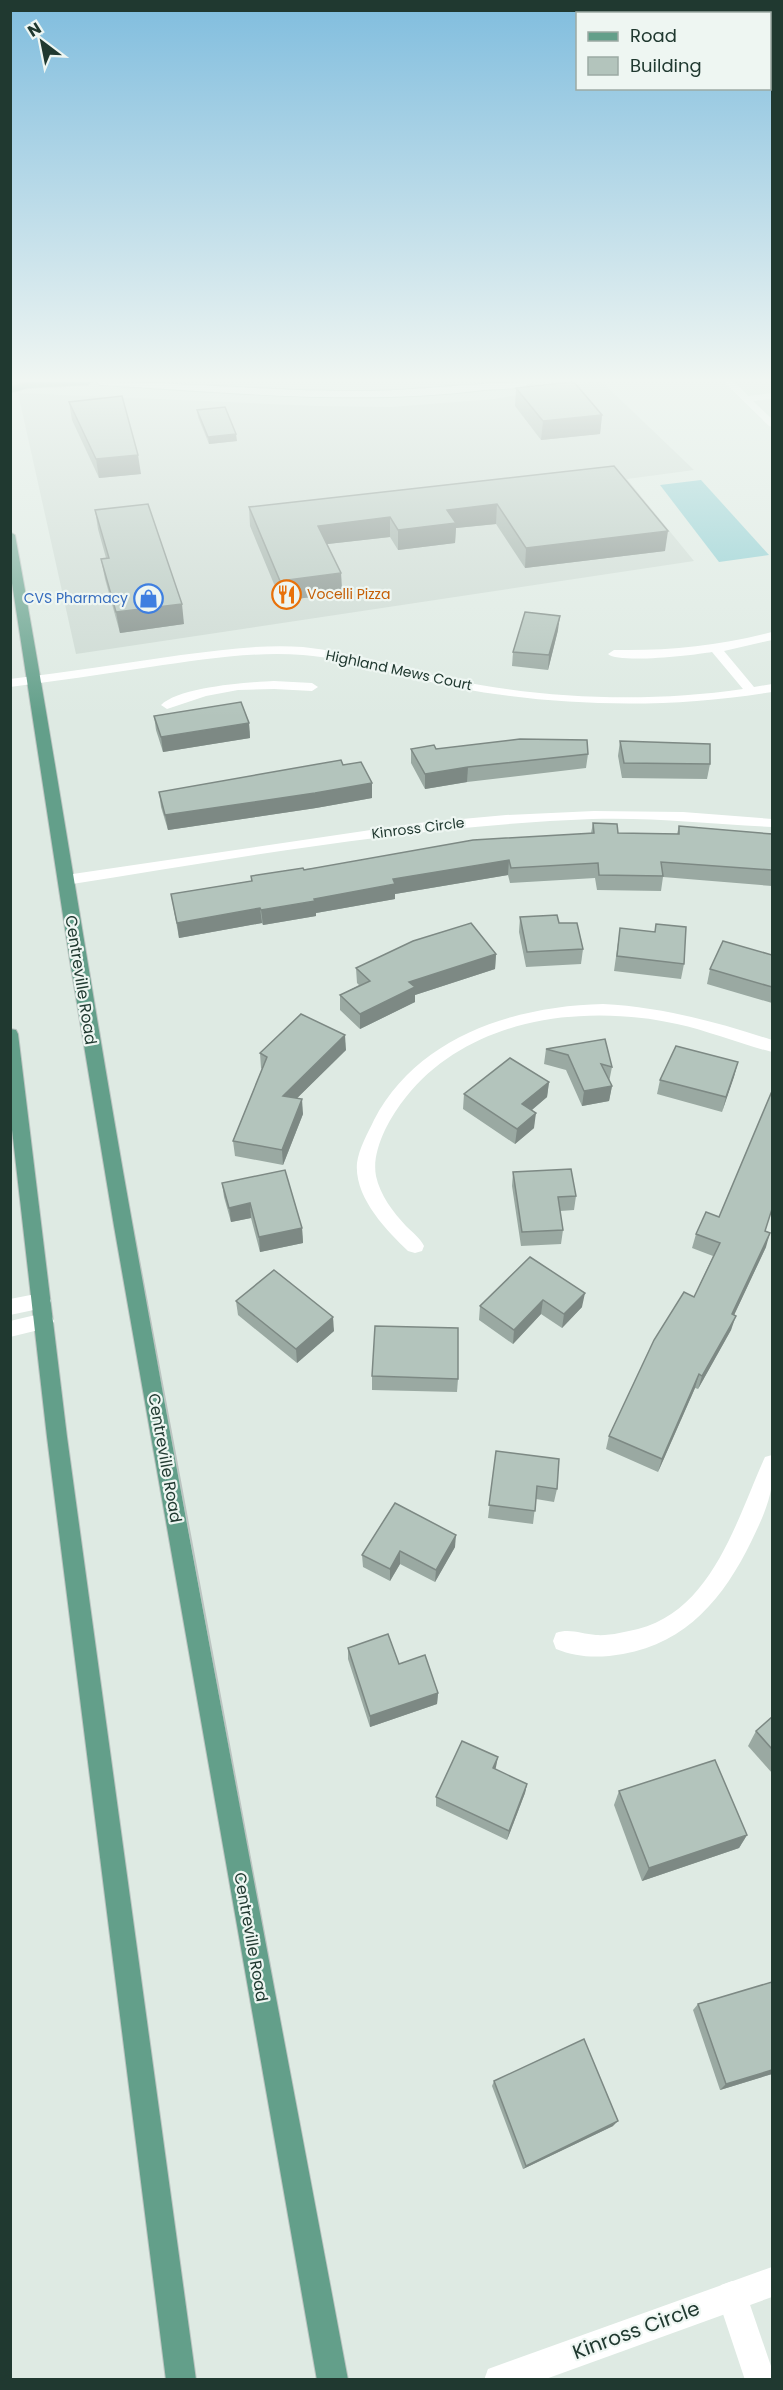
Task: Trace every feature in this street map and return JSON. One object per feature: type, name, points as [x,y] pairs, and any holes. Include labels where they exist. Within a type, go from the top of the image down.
[{"type":"main road","name":"Centreville Road","points":[[10,535],[121,1214],[333,2379]]},
{"type":"main road","points":[[10,1034],[43,1311],[182,2379]]},
{"type":"street","points":[[614,654],[669,654],[716,649],[772,636]]},
{"type":"street","points":[[716,649],[752,692]]},
{"type":"street","name":"Highland Mews Court","points":[[10,683],[239,669],[285,651],[337,655],[456,683],[554,697],[652,700],[752,692],[772,688]]},
{"type":"street","points":[[167,705],[204,692],[239,669],[312,687]]},
{"type":"street","name":"Kinross Circle","points":[[66,880],[392,830],[492,819],[617,814],[772,823]]},
{"type":"street","points":[[415,1246],[386,1214],[370,1187],[366,1167],[368,1156],[381,1121],[401,1091],[426,1066],[464,1042],[490,1030],[546,1014],[609,1010],[674,1016],[772,1046]]},
{"type":"street","points":[[10,1307],[43,1311]]},
{"type":"street","points":[[10,1329],[43,1311]]},
{"type":"street","points":[[564,1641],[603,1646],[642,1640],[674,1626],[698,1606],[732,1560],[751,1521],[772,1464]]},
{"type":"street","name":"Kinross Circle","points":[[499,2379],[772,2282]]},
{"type":"street","points":[[732,2296],[761,2379]]},
{"type":"shaded area","points":[[40,494],[639,494],[694,561],[76,654]]},
{"type":"water","points":[[667,494],[713,494],[769,555],[719,562]]},
{"type":"building","points":[[369,494],[637,494],[668,531],[526,548],[497,504],[447,510],[456,523],[398,530],[390,517],[318,526],[341,573],[280,581],[249,507]]},
{"type":"building","points":[[148,504],[182,604],[116,612],[101,559],[109,558],[95,510]]},
{"type":"building","points":[[525,612],[560,616],[549,655],[513,652]]},
{"type":"building","points":[[241,702],[249,723],[161,737],[154,716]]},
{"type":"building","points":[[520,739],[587,740],[588,754],[425,774],[411,749],[434,745],[436,749]]},
{"type":"building","points":[[620,741],[710,744],[710,764],[624,763]]},
{"type":"building","points":[[341,760],[343,765],[361,762],[372,783],[165,815],[159,792]]},
{"type":"building","points":[[593,823],[617,824],[618,833],[679,834],[679,826],[772,834],[772,870],[661,862],[663,876],[599,875],[598,863],[511,868],[509,860],[393,879],[395,884],[314,899],[315,901],[177,923],[171,894],[252,881],[251,876],[303,868],[304,870],[473,840],[594,833]]},
{"type":"building","points":[[557,915],[559,923],[577,923],[583,949],[527,952],[520,917]]},
{"type":"building","points":[[471,923],[496,954],[409,982],[415,987],[360,1014],[340,995],[370,981],[356,968],[413,941]]},
{"type":"building","points":[[656,924],[686,927],[684,964],[617,956],[620,928],[655,932]]},
{"type":"building","points":[[723,941],[772,955],[772,987],[710,969]]},
{"type":"building","points":[[301,1014],[345,1035],[283,1096],[302,1099],[282,1150],[233,1141],[267,1057],[260,1053]]},
{"type":"building","points":[[605,1039],[612,1067],[601,1064],[612,1086],[584,1091],[568,1055],[546,1049]]},
{"type":"building","points":[[676,1046],[738,1062],[726,1097],[660,1080]]},
{"type":"building","points":[[510,1058],[549,1082],[522,1104],[536,1113],[517,1129],[464,1094]]},
{"type":"building","points":[[772,1091],[772,1209],[765,1231],[770,1233],[732,1314],[736,1316],[702,1376],[699,1374],[662,1459],[609,1436],[654,1340],[684,1292],[694,1297],[720,1243],[696,1234],[706,1212],[719,1217]]},
{"type":"building","points":[[571,1169],[576,1196],[558,1197],[563,1230],[522,1232],[513,1172]]},
{"type":"building","points":[[285,1170],[302,1228],[259,1237],[250,1203],[229,1208],[222,1183]]},
{"type":"building","points":[[530,1257],[585,1293],[564,1314],[543,1300],[514,1330],[480,1306]]},
{"type":"building","points":[[274,1270],[333,1317],[296,1349],[236,1301]]},
{"type":"building","points":[[375,1326],[458,1328],[458,1379],[372,1376]]},
{"type":"building","points":[[496,1451],[559,1459],[557,1489],[537,1486],[535,1511],[489,1505]]},
{"type":"building","points":[[395,1503],[456,1535],[436,1570],[400,1551],[390,1569],[362,1555]]},
{"type":"building","points":[[388,1634],[399,1664],[425,1655],[438,1693],[370,1716],[348,1648]]},
{"type":"building","points":[[772,1717],[772,1749],[756,1731]]},
{"type":"building","points":[[462,1741],[498,1757],[493,1768],[527,1784],[509,1831],[436,1797]]},
{"type":"building","points":[[715,1760],[747,1835],[649,1868],[619,1791]]},
{"type":"building","points":[[772,1982],[772,2070],[726,2084],[698,2004]]},
{"type":"building","points":[[584,2039],[618,2121],[526,2166],[494,2081]]},
{"type":"place","name":"Vocelli Pizza","points":[[286,594]]},
{"type":"place","name":"CVS Pharmacy","points":[[149,598]]}]
